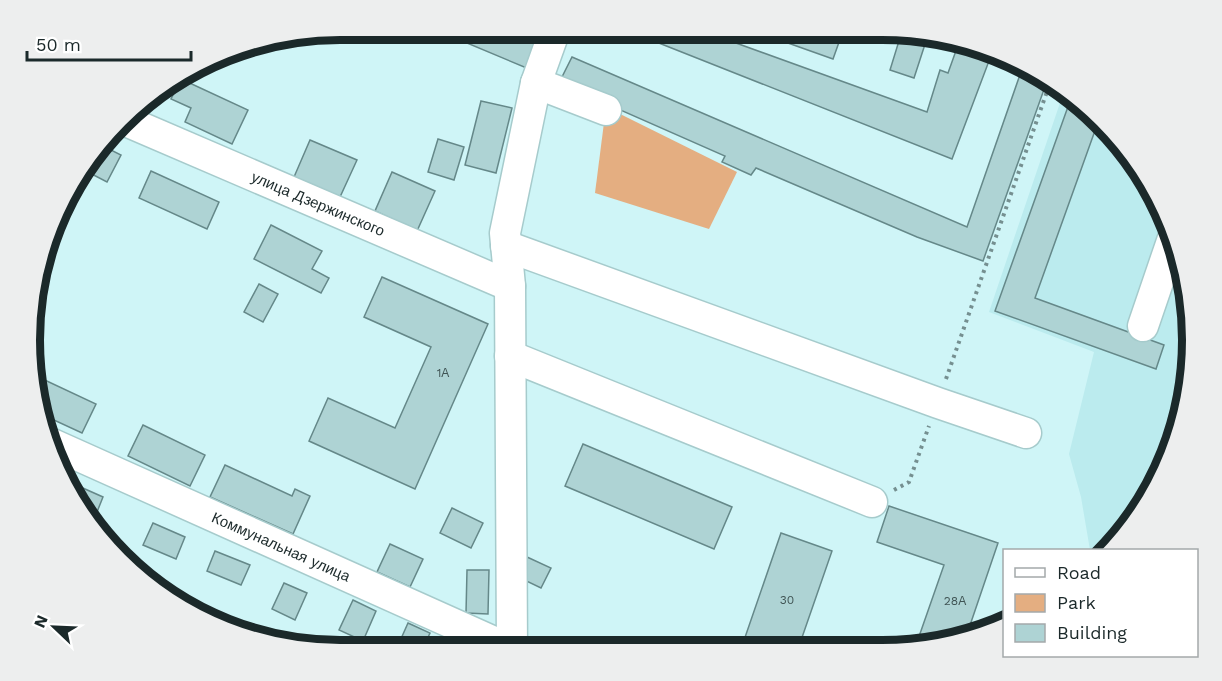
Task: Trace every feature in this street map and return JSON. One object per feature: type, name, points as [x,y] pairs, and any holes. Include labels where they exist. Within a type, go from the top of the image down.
[{"type":"street","points":[[512,640],[510,286],[505,233],[536,83],[551,40]]},
{"type":"street","points":[[536,83],[606,110]]},
{"type":"street","name":"улица Дзержинского","points":[[133,124],[510,286]]},
{"type":"street","points":[[506,246],[1026,433]]},
{"type":"street","points":[[1143,326],[1168,252]]},
{"type":"street","points":[[510,356],[872,502]]},
{"type":"street","name":"Коммунальная улица","points":[[61,449],[490,640]]},
{"type":"path","points":[[872,502],[909,482],[1047,91]]},
{"type":"shaded area","points":[[1061,100],[1094,128],[1120,158],[1151,208],[1166,244],[1176,282],[1181,321],[1179,380],[1166,437],[1151,473],[1131,507],[1097,549],[1090,549],[1081,497],[1069,454],[1094,352],[989,312]]},
{"type":"green space","points":[[606,107],[737,172],[709,229],[595,193]]},
{"type":"building","points":[[460,40],[541,40],[529,69]]},
{"type":"building","points":[[651,40],[728,40],[927,112],[940,70],[948,73],[956,50],[989,60],[952,159]]},
{"type":"building","points":[[789,40],[840,40],[833,59],[788,43]]},
{"type":"building","points":[[899,41],[925,44],[914,78],[890,70]]},
{"type":"building","points":[[572,57],[967,227],[1020,74],[1044,89],[983,261],[917,237],[756,168],[751,175],[722,162],[725,156],[559,83]]},
{"type":"building","points":[[188,82],[248,110],[232,144],[185,122],[191,108],[171,99],[175,90]]},
{"type":"building","points":[[481,101],[512,108],[496,173],[465,165]]},
{"type":"building","points":[[1068,106],[1095,130],[1035,298],[1164,345],[1156,369],[995,311]]},
{"type":"building","points":[[438,139],[464,147],[454,180],[428,172]]},
{"type":"building","points":[[310,140],[357,160],[340,197],[294,177]]},
{"type":"building","points":[[110,149],[121,155],[107,182],[91,174]]},
{"type":"building","points":[[151,171],[219,202],[207,229],[139,198]]},
{"type":"building","points":[[392,172],[435,191],[417,231],[375,211]]},
{"type":"building","points":[[271,225],[322,251],[312,269],[329,278],[321,293],[254,259]]},
{"type":"building","points":[[382,277],[488,324],[415,489],[309,441],[328,398],[395,428],[431,347],[364,317]]},
{"type":"building","points":[[259,284],[278,294],[263,322],[244,312]]},
{"type":"building","points":[[43,379],[96,404],[82,433],[51,419]]},
{"type":"building","points":[[143,425],[205,455],[190,486],[128,456]]},
{"type":"building","points":[[583,444],[732,507],[714,549],[565,486]]},
{"type":"building","points":[[225,465],[292,496],[295,489],[310,496],[293,534],[210,497]]},
{"type":"building","points":[[79,486],[103,497],[96,514]]},
{"type":"building","points":[[889,506],[998,543],[969,627],[918,638],[944,565],[877,542]]},
{"type":"building","points":[[452,508],[483,523],[471,548],[440,533]]},
{"type":"building","points":[[153,523],[185,537],[176,559],[143,545]]},
{"type":"building","points":[[781,533],[832,551],[801,640],[744,640]]},
{"type":"building","points":[[390,544],[423,559],[410,587],[377,572]]},
{"type":"building","points":[[215,551],[250,565],[241,585],[207,571]]},
{"type":"building","points":[[527,557],[551,568],[541,588],[518,577]]},
{"type":"building","points":[[467,570],[489,570],[488,614],[466,613]]},
{"type":"building","points":[[284,583],[307,593],[295,620],[272,609]]},
{"type":"building","points":[[353,600],[376,611],[363,640],[339,630]]},
{"type":"building","points":[[408,623],[430,633],[427,640],[400,640]]}]
